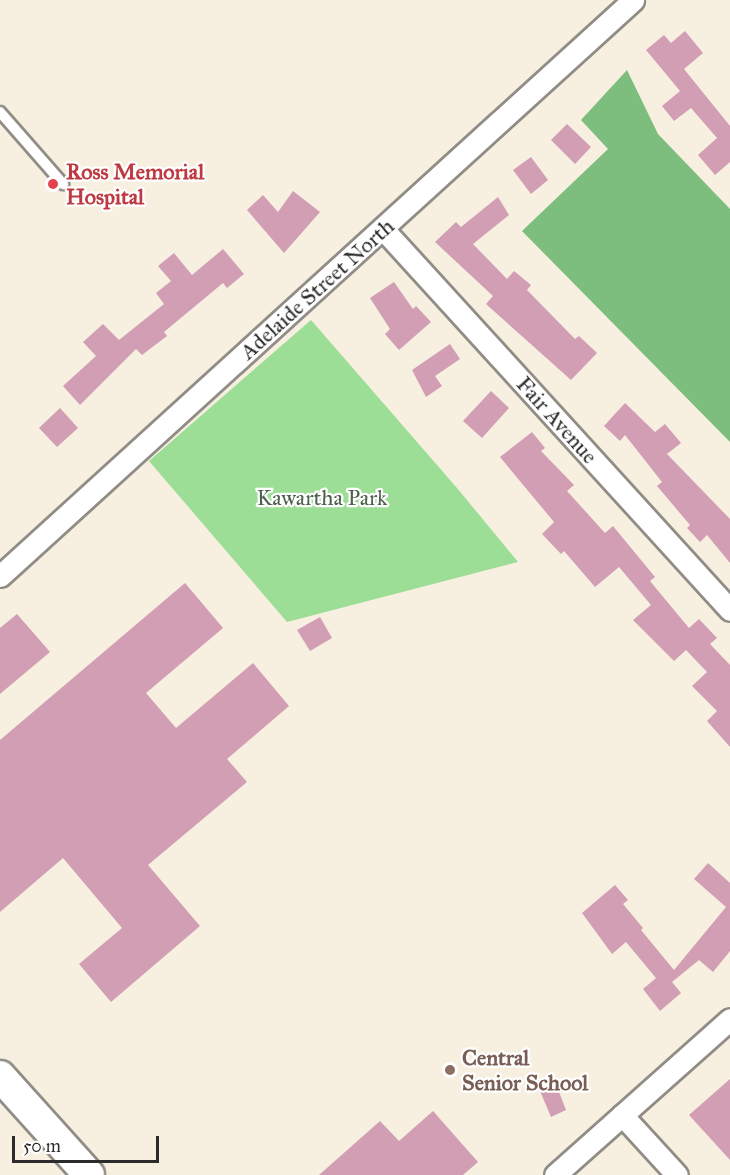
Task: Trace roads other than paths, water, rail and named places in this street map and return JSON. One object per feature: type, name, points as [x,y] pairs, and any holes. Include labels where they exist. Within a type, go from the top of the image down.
[{"type":"main road","points":[[0,1076],[89,1175]]},
{"type":"street","name":"Adelaide Street North","points":[[1,574],[633,0]]},
{"type":"street","name":"Fair Avenue","points":[[383,229],[730,610]]},
{"type":"street","points":[[555,1175],[730,1019]]},
{"type":"street","points":[[622,1115],[677,1175]]},
{"type":"lane","points":[[0,112],[63,184]]},
{"type":"place","name":"Ross Memorial Hospital","points":[[53,184]]},
{"type":"place","name":"Central Senior School","points":[[450,1070]]},
{"type":"park label","name":"Kawartha Park","points":[[322,498]]}]
